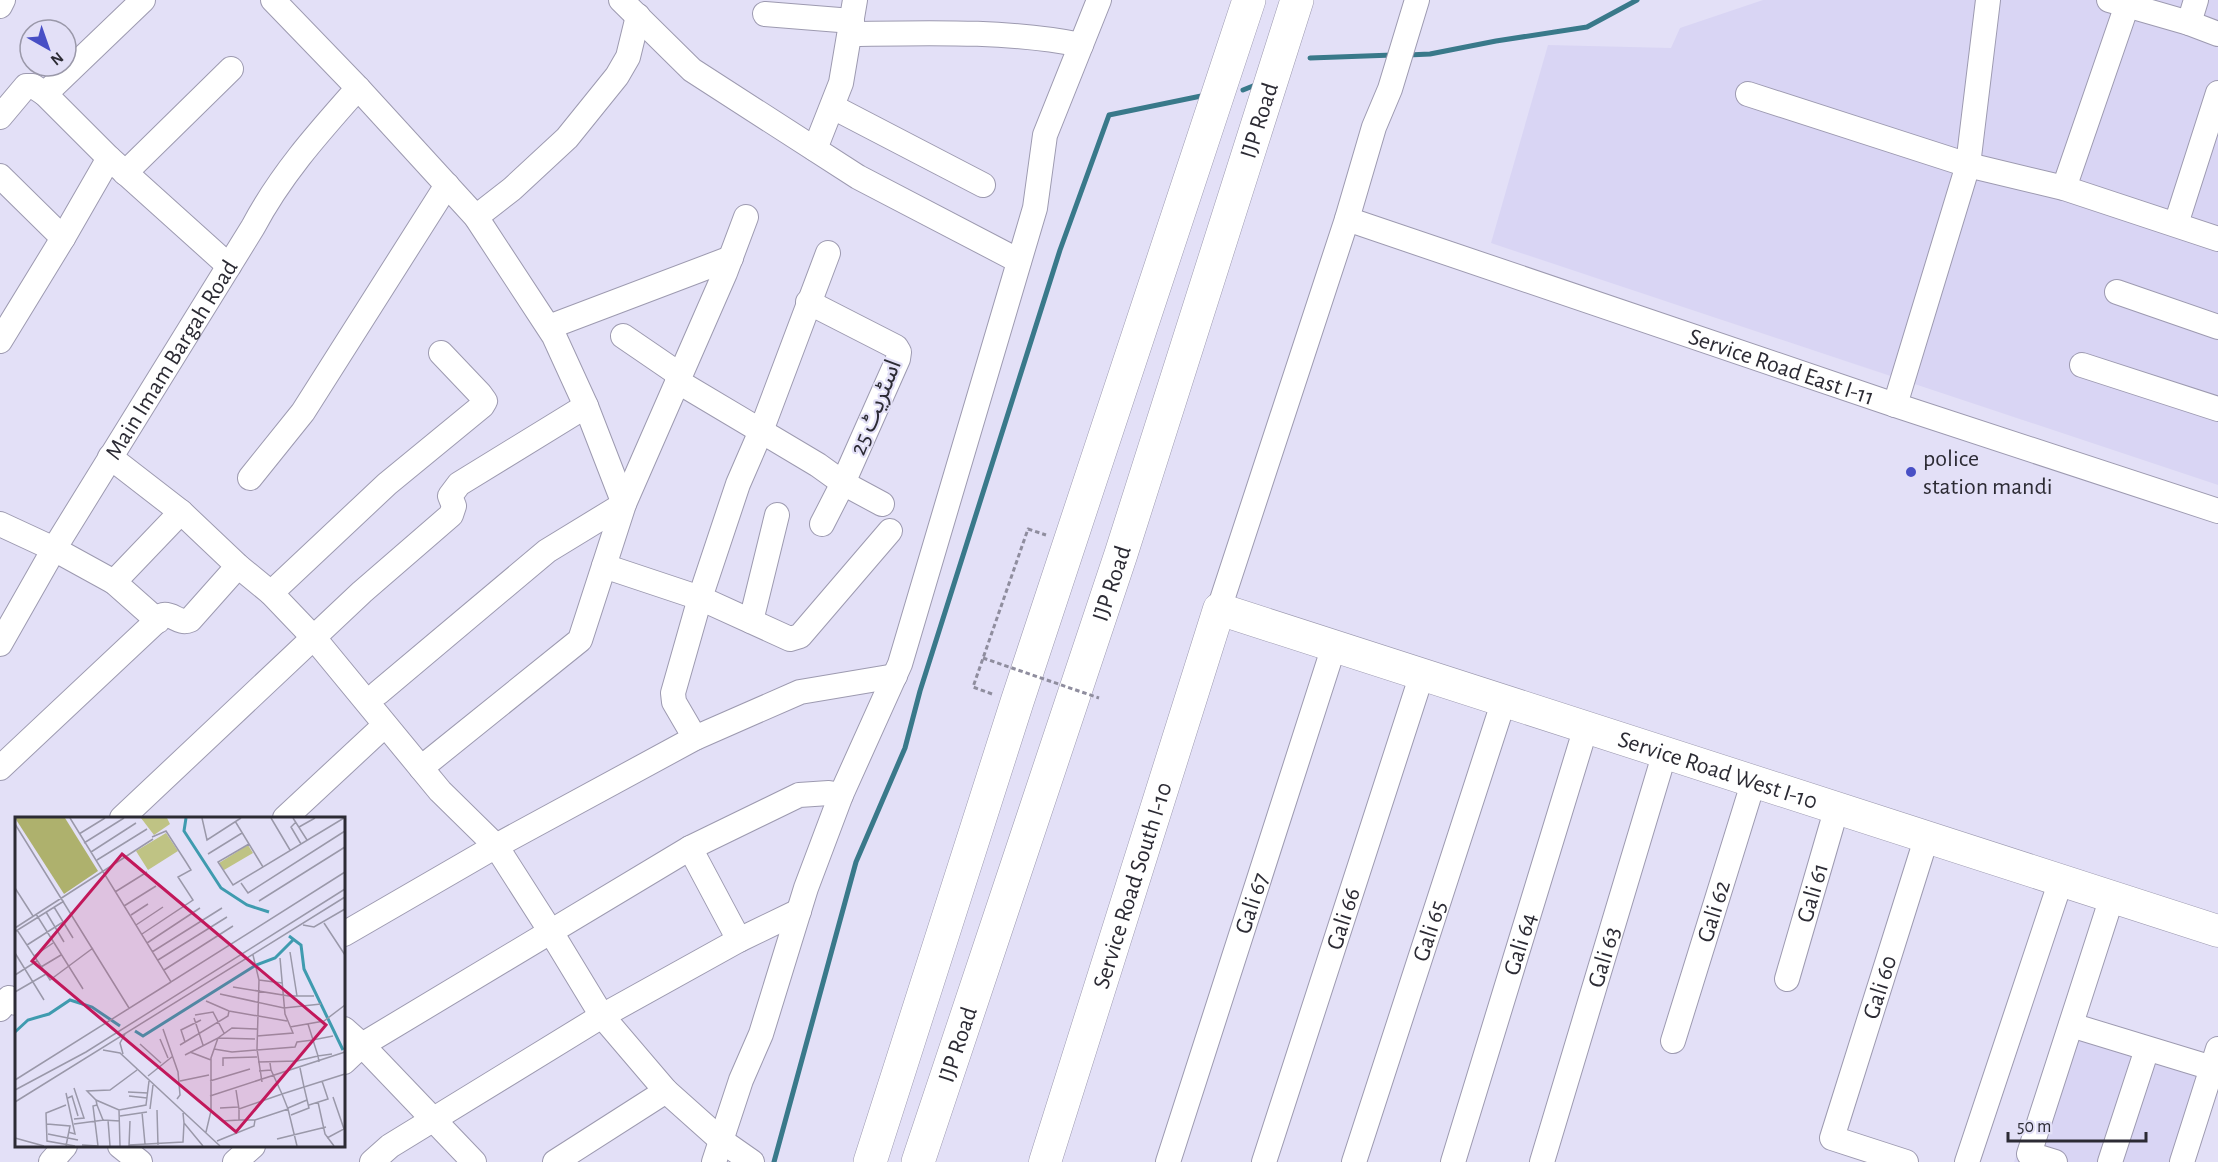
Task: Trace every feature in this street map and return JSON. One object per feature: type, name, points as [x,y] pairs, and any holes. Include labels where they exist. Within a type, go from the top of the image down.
[{"type":"highway","name":"IJP Road","points":[[870,1162],[1017,702],[1249,0]]},
{"type":"highway","name":"IJP Road","points":[[918,1162],[1121,554],[1297,0]]},
{"type":"main road","points":[[1233,0],[1238,36]]},
{"type":"main road","name":"Service Road West I-10","points":[[1219,609],[2218,931]]},
{"type":"main road","name":"Service Road South I-10","points":[[1046,1162],[1219,609]]},
{"type":"street","points":[[0,6],[3,0]]},
{"type":"street","points":[[45,94],[143,0]]},
{"type":"street","points":[[273,0],[358,88],[476,217],[554,336],[586,406],[624,504]]},
{"type":"street","points":[[718,1151],[741,1080],[761,1034],[799,911],[841,795],[900,664],[1035,208],[1045,135],[1099,0]]},
{"type":"street","points":[[1219,609],[1347,219],[1374,127],[1390,89],[1417,0]]},
{"type":"street","points":[[1895,405],[1968,165],[1988,0]]},
{"type":"street","points":[[2189,23],[2196,0]]},
{"type":"street","points":[[2064,188],[2118,3],[2189,23],[2218,34]]},
{"type":"street","points":[[629,8],[692,70],[858,177],[1019,261]]},
{"type":"street","points":[[476,217],[512,189],[567,138],[617,76],[628,57],[629,8]]},
{"type":"street","points":[[765,14],[852,18],[955,33],[1060,40],[1082,45]]},
{"type":"street","points":[[815,149],[842,83],[852,18]]},
{"type":"street","points":[[0,341],[63,238],[117,165],[231,69]]},
{"type":"street","points":[[0,117],[26,86],[33,86],[45,94],[117,165],[229,266]]},
{"type":"street","name":"Main Imam Bargah Road","points":[[0,644],[54,549],[268,200],[322,127],[358,88]]},
{"type":"street","points":[[2176,224],[2218,93]]},
{"type":"street","points":[[1748,94],[1968,165],[2064,188],[2218,239]]},
{"type":"street","points":[[833,107],[983,185]]},
{"type":"street","points":[[0,176],[63,238]]},
{"type":"street","points":[[250,478],[303,412],[447,185]]},
{"type":"street","points":[[421,768],[580,640],[624,504],[731,258],[746,217]]},
{"type":"street","name":"Service Road East I-11","points":[[1347,219],[1895,405],[2218,511]]},
{"type":"street","points":[[695,738],[674,702],[673,693],[699,598],[738,484],[761,431],[828,254]]},
{"type":"street","points":[[549,327],[731,258]]},
{"type":"street","points":[[2117,292],[2218,327]]},
{"type":"street","name":"اسٹریٹ 25","points":[[808,302],[896,346],[899,352],[898,359],[843,483],[822,524]]},
{"type":"street","points":[[623,336],[678,378],[843,483],[882,504]]},
{"type":"street","points":[[271,593],[387,484],[482,406],[484,401],[480,394],[441,353]]},
{"type":"street","points":[[2082,365],[2218,410]]},
{"type":"street","points":[[124,817],[362,592],[450,515],[454,506],[450,496],[459,484],[586,406]]},
{"type":"street","points":[[110,457],[181,512],[237,566],[271,593],[314,638],[440,791],[496,846],[602,1016],[718,1151],[752,1162]]},
{"type":"street","points":[[378,693],[547,551],[624,504]]},
{"type":"street","points":[[114,582],[181,512]]},
{"type":"street","points":[[751,621],[777,515]]},
{"type":"street","points":[[0,524],[54,549],[114,582],[158,621]]},
{"type":"street","points":[[604,566],[699,598],[790,639],[800,636],[890,531]]},
{"type":"street","points":[[0,768],[165,614],[182,622],[190,620],[237,566]]},
{"type":"street","name":"Gali 67","points":[[1168,1162],[1334,646]]},
{"type":"street","name":"Gali 66","points":[[1264,1162],[1422,674]]},
{"type":"street","points":[[345,933],[496,846],[695,738],[800,692],[895,676]]},
{"type":"street","name":"Gali 65","points":[[1354,1162],[1504,700]]},
{"type":"street","points":[[287,817],[385,725]]},
{"type":"street","name":"Gali 64","points":[[1453,1162],[1587,727]]},
{"type":"street","name":"Gali 63","points":[[1542,1162],[1665,752]]},
{"type":"street","name":"Gali 62","points":[[1673,1041],[1754,780]]},
{"type":"street","points":[[345,1061],[362,1045],[690,848],[799,795],[829,793],[841,795]]},
{"type":"street","name":"Gali 61","points":[[1787,979],[1837,807]]},
{"type":"street","name":"Gali 60","points":[[1906,1162],[1832,1138],[1927,836]]},
{"type":"street","points":[[690,848],[739,940]]},
{"type":"street","points":[[1967,1162],[2061,880]]},
{"type":"street","points":[[2055,1162],[2029,1154],[2112,897]]},
{"type":"street","points":[[372,1162],[390,1146],[602,1016],[739,940],[799,911]]},
{"type":"street","points":[[2071,1025],[2147,1049],[2215,1058],[2182,1162]]},
{"type":"street","points":[[345,1030],[474,1162]]},
{"type":"street","points":[[2110,1162],[2147,1049]]},
{"type":"street","points":[[555,1162],[666,1091]]},
{"type":"street","points":[[51,1162],[64,1147]]},
{"type":"street","points":[[121,1147],[140,1162]]},
{"type":"street","points":[[235,1162],[252,1147]]},
{"type":"path","points":[[973,687],[1028,529]]},
{"type":"path","points":[[983,658],[1100,698]]},
{"type":"shaded area","points":[[1763,0],[2218,0],[2218,485],[1491,243],[1548,45],[1671,48],[1680,28]]},
{"type":"shaded area","points":[[2065,1015],[2204,1058],[2172,1162],[2014,1162]]},
{"type":"waterway","points":[[1408,55],[1430,54],[1587,27],[1637,0]]},
{"type":"waterway","points":[[1310,58],[1393,55]]},
{"type":"waterway","points":[[1243,90],[1258,84]]},
{"type":"waterway","points":[[774,1162],[856,862],[905,748],[920,691],[1060,250],[1109,115],[1206,95]]},
{"type":"place","name":"police station mandi","points":[[1911,472]]}]
